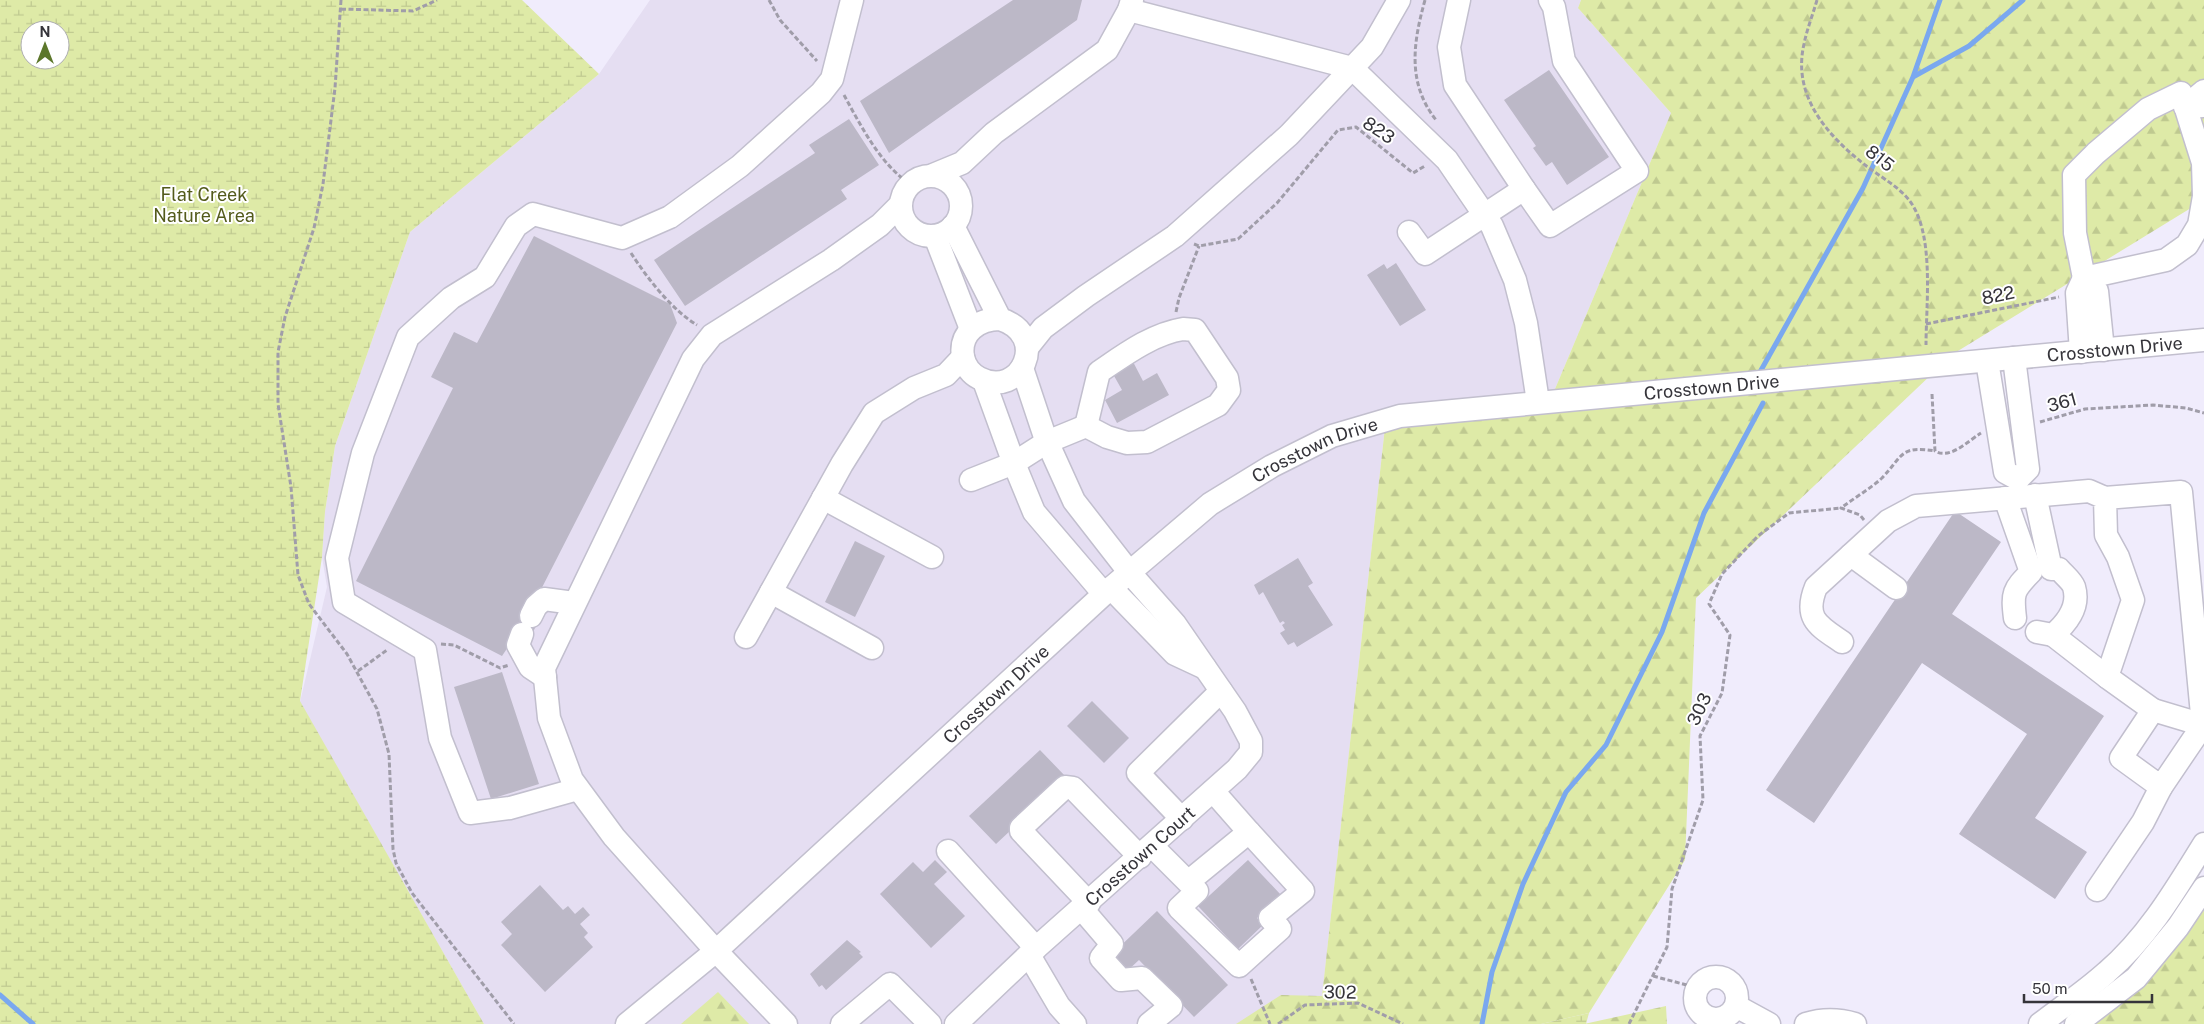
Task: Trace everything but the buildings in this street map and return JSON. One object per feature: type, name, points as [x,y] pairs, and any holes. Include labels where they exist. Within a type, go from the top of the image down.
[{"type":"street","points":[[578,788],[510,808],[470,813],[440,738],[425,650],[402,643],[344,602],[337,558],[363,453],[408,337],[451,298],[485,277],[516,226],[533,214],[622,238],[670,217],[740,166],[820,93],[832,78],[852,0]]},
{"type":"street","points":[[1017,341],[1043,328],[1086,296],[1175,236],[1289,135],[1372,47],[1399,0]]},
{"type":"street","points":[[1459,0],[1448,47],[1455,85],[1550,226],[1637,171],[1564,61],[1554,7],[1550,0]]},
{"type":"street","points":[[934,176],[962,163],[994,133],[1107,50],[1130,5],[1352,68],[1441,155],[1492,226],[1515,280],[1526,323],[1538,402]]},
{"type":"street","points":[[2080,286],[2166,260],[2187,245],[2199,225],[2204,196],[2203,163],[2195,106],[2204,91]]},
{"type":"street","points":[[2080,286],[2075,233],[2074,175],[2096,153],[2148,110],[2181,93],[2195,106]]},
{"type":"street","points":[[954,186],[962,163]]},
{"type":"street","points":[[925,176],[934,176],[941,177],[954,186],[961,202],[958,219],[944,231],[920,234],[904,215],[905,190],[910,184],[925,176]]},
{"type":"street","points":[[1409,232],[1425,254],[1524,189]]},
{"type":"street","points":[[786,1024],[716,951],[614,837],[572,780],[549,718],[544,668],[693,359],[712,335],[832,260],[880,225],[904,215]]},
{"type":"street","points":[[944,231],[970,329]]},
{"type":"street","points":[[944,231],[1017,341],[1033,451],[1034,512],[1107,591],[1175,654],[1206,668]]},
{"type":"street","points":[[2080,286],[2097,291],[2092,351]]},
{"type":"street","points":[[1017,341],[989,318],[979,322],[970,329],[963,347],[1004,438],[1033,451]]},
{"type":"street","points":[[1173,330],[1195,330],[1227,378],[1229,390],[1218,405],[1147,442],[1127,443],[1107,437],[1086,426],[1099,372],[1132,350],[1173,330]]},
{"type":"street","name":"Crosstown Drive","points":[[627,1024],[716,951],[1107,591],[1210,504],[1272,466],[1332,436],[1400,416],[2204,340]]},
{"type":"street","points":[[746,637],[823,498],[874,413],[914,388],[946,375],[974,371],[994,382],[1005,381],[1014,376],[1017,341]]},
{"type":"street","points":[[2014,358],[2028,469],[2019,492],[2041,570]]},
{"type":"street","points":[[1987,361],[2005,472],[2019,492],[2041,570]]},
{"type":"street","points":[[970,480],[1086,426]]},
{"type":"street","points":[[1004,438],[1033,451]]},
{"type":"street","name":"Crosstown Court","points":[[956,1024],[1033,952],[1237,769],[1252,752],[1252,741],[1206,668],[1175,624],[1130,573],[1074,501],[1061,473],[1033,451]]},
{"type":"street","points":[[1842,642],[1817,624],[1810,602],[1816,587],[1888,521],[1916,506],[2019,492],[2089,490],[2105,498],[2181,492],[2203,724],[2161,787],[2143,822],[2097,890]]},
{"type":"street","points":[[823,498],[932,556]]},
{"type":"street","points":[[2105,498],[2106,535],[2118,557],[2133,600],[2106,677]]},
{"type":"street","points":[[1851,555],[1896,588]]},
{"type":"street","points":[[2015,618],[2013,603],[2015,588],[2041,570],[2059,569],[2074,586],[2075,604],[2066,624],[2045,633],[2153,710],[2203,724]]},
{"type":"street","points":[[771,592],[872,648]]},
{"type":"street","points":[[545,677],[530,667],[518,645],[536,606],[544,599],[574,603]]},
{"type":"street","points":[[1182,819],[1138,773],[1221,691]]},
{"type":"street","points":[[2153,710],[2121,758],[2161,787]]},
{"type":"street","points":[[1149,1024],[1171,1006],[1142,978],[1121,980],[1102,958],[1112,944],[1085,906],[1021,831],[1021,828],[1065,787],[1072,788],[1146,851],[1197,890],[1178,908],[1239,966],[1280,929],[1270,918],[1303,890],[1212,791]]},
{"type":"street","points":[[1188,882],[1249,832]]},
{"type":"street","points":[[2040,1024],[2107,972],[2129,951],[2148,929],[2204,844]]},
{"type":"street","points":[[948,851],[1033,952],[1059,1006],[1076,1024]]},
{"type":"street","points":[[2076,1024],[2136,978],[2178,927],[2204,888]]},
{"type":"street","points":[[1722,978],[1734,986],[1737,992],[1736,1006],[1727,1017],[1713,1019],[1707,1017],[1697,1008],[1695,1001],[1698,988],[1708,979],[1722,978]]},
{"type":"street","points":[[842,1024],[890,984],[930,1024]]},
{"type":"street","points":[[1736,1006],[1769,1024]]},
{"type":"street","points":[[1806,1024],[1820,1020],[1844,1020],[1855,1024]]},
{"type":"path","points":[[341,0],[341,9],[413,11],[437,0]]},
{"type":"path","points":[[769,0],[780,20],[799,39]]},
{"type":"path","points":[[1425,0],[1414,50],[1416,68],[1419,92],[1439,124]]},
{"type":"path","name":"815","points":[[1817,0],[1803,45],[1803,72],[1807,99],[1823,125],[1835,138],[1909,200],[1925,237],[1927,263],[1926,345]]},
{"type":"path","points":[[832,78],[875,146],[898,176],[910,184]]},
{"type":"path","name":"823","points":[[1199,246],[1238,239],[1277,203],[1338,130],[1356,127],[1413,173],[1441,155]]},
{"type":"path","points":[[1173,330],[1179,298],[1199,246],[1175,236]]},
{"type":"path","points":[[622,238],[642,269],[685,318]]},
{"type":"path","name":"822","points":[[1926,324],[2080,286]]},
{"type":"path","points":[[1932,394],[1935,451]]},
{"type":"path","name":"361","points":[[2023,424],[2049,420],[2085,409],[2153,405],[2186,408],[2204,413]]},
{"type":"path","points":[[1840,508],[1881,479],[1900,454],[1917,448],[1935,451],[1940,454],[1952,452],[1998,425]]},
{"type":"path","points":[[1840,508],[1860,515],[1876,532]]},
{"type":"path","name":"303","points":[[1630,1024],[1667,947],[1672,888],[1703,800],[1700,736],[1722,693],[1730,635],[1709,604],[1722,574],[1758,536],[1789,513],[1840,508]]},
{"type":"path","points":[[358,671],[402,643],[454,645],[500,668],[512,664]]},
{"type":"path","points":[[1239,966],[1251,979],[1270,1024]]},
{"type":"path","points":[[1652,976],[1698,988]]},
{"type":"path","name":"302","points":[[1278,1024],[1305,1005],[1358,1003],[1403,1024]]},
{"type":"shaded area","points":[[650,0],[1581,0],[1578,8],[1671,113],[1555,389],[1385,427],[1319,1024],[484,1024],[300,702],[327,587],[322,557],[325,512],[335,446],[410,232],[599,74]]},
{"type":"green space","name":"Flat Creek Nature Area","points":[[0,0],[522,0],[599,74],[410,232],[335,446],[325,512],[322,557],[300,701],[484,1024],[0,1024]]},
{"type":"green space","points":[[1581,0],[2204,0],[2204,200],[1953,354],[1696,598],[1685,860],[1589,1013],[1541,1024],[1236,1024],[1281,995],[1322,996],[1385,427],[1555,389],[1671,113],[1578,8]]},
{"type":"green space","points":[[2204,900],[2204,1024],[2091,1024]]},
{"type":"green space","points":[[718,992],[749,1024],[681,1024]]},
{"type":"green space","points":[[1666,1006],[1667,1024],[1584,1024]]},
{"type":"green space","points":[[1589,1013],[1586,1024],[1541,1024]]},
{"type":"waterway","points":[[1760,372],[1863,188],[1913,77],[1940,0]]},
{"type":"waterway","points":[[1913,77],[1969,46],[2023,0]]},
{"type":"waterway","points":[[1482,1024],[1492,972],[1523,884],[1566,792],[1606,745],[1662,632],[1704,513],[1763,403]]},
{"type":"waterway","points":[[0,995],[33,1024]]}]
